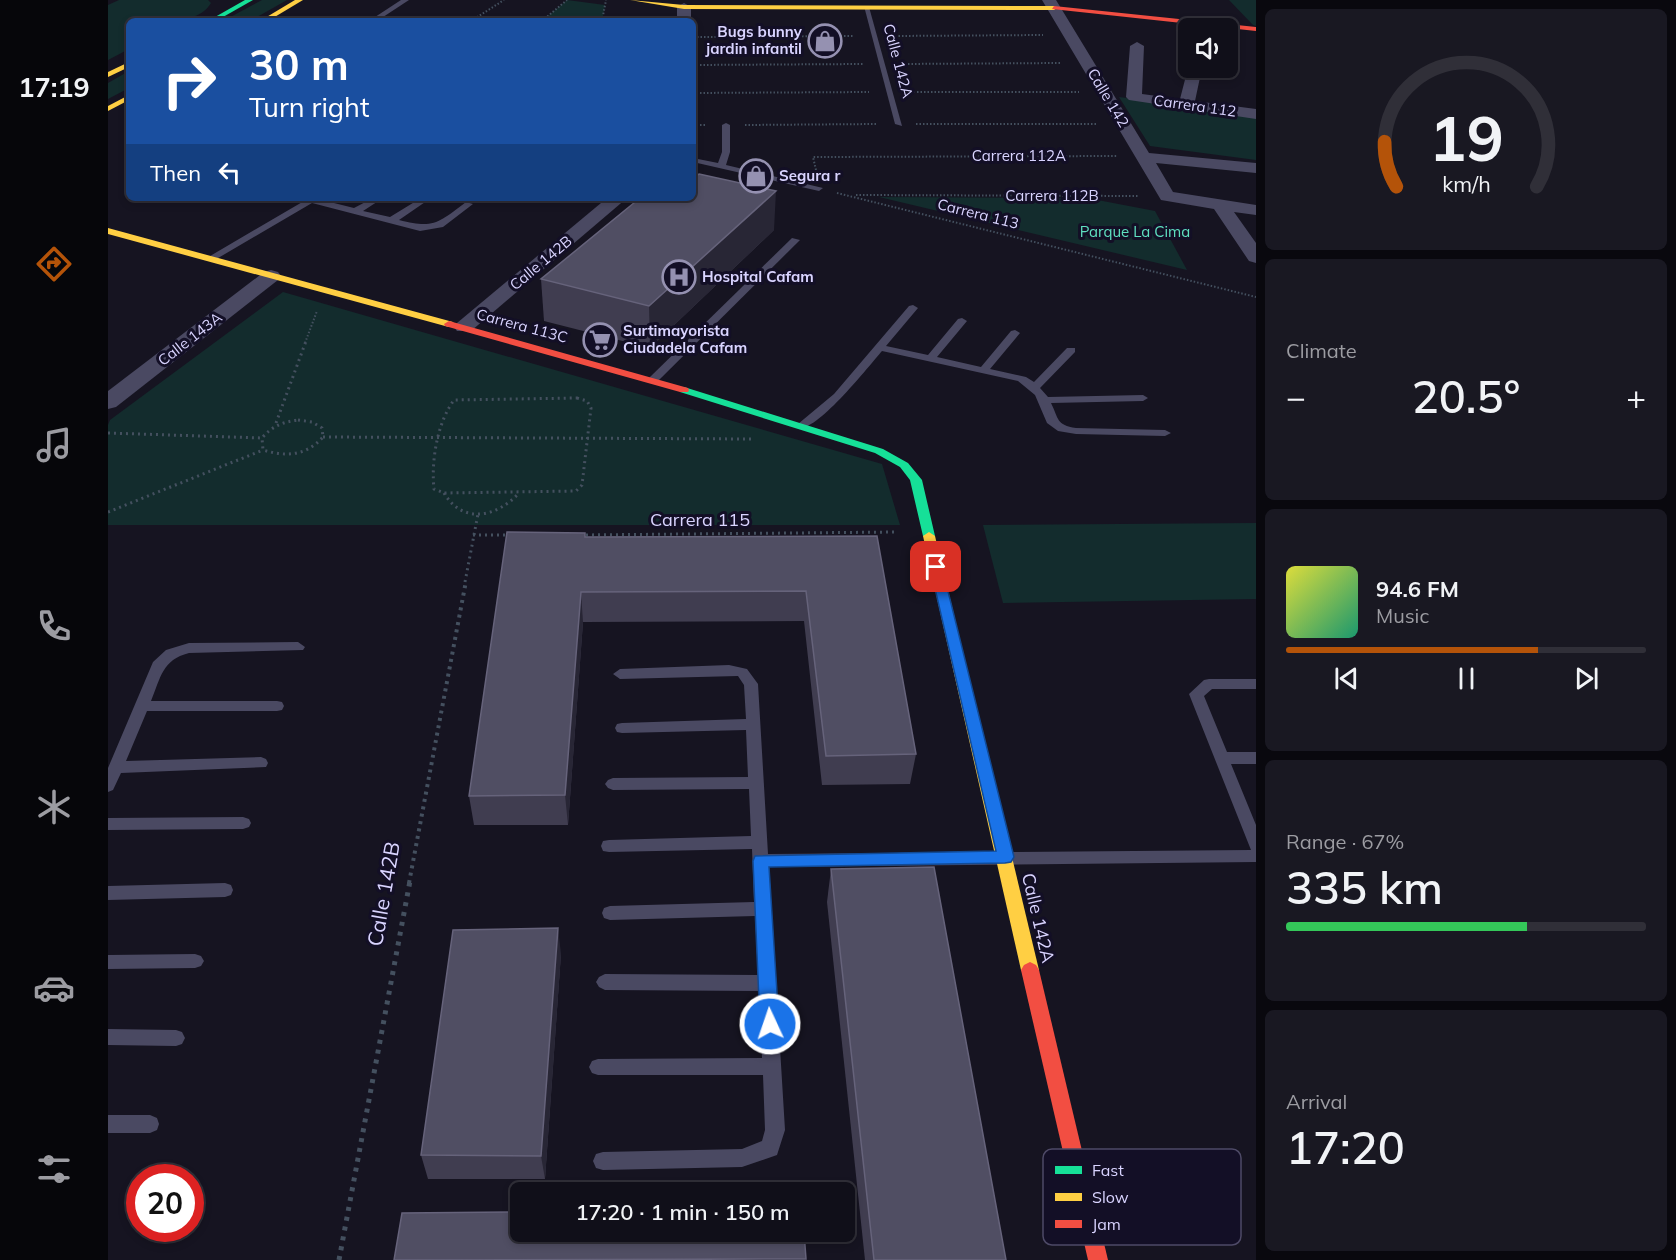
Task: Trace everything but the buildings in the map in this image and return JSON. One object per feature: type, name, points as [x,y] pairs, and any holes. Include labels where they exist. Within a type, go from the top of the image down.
[{"type":"street","points":[[215,18],[233,4],[250,0]]},
{"type":"street","points":[[268,18],[300,0]]},
{"type":"street","points":[[633,0],[684,6],[866,7],[912,4],[1051,4],[1256,28]]},
{"type":"street","name":"Calle 142","points":[[1051,4],[1167,196]]},
{"type":"street","points":[[684,6],[684,18]]},
{"type":"street","name":"Carrera 112","points":[[1137,46],[1134,97],[1256,114]]},
{"type":"street","points":[[108,75],[126,66]]},
{"type":"street","points":[[1186,105],[1193,78]]},
{"type":"street","points":[[108,109],[126,99]]},
{"type":"street","points":[[1143,157],[1256,168]]},
{"type":"street","points":[[1167,196],[1256,210]]},
{"type":"street","name":"Calle 142B","points":[[464,327],[614,201]]},
{"type":"street","points":[[1220,204],[1256,257]]},
{"type":"street","name":"Carrera 113C","points":[[108,231],[653,380],[879,451],[904,465],[916,480]]},
{"type":"street","name":"Calle 143A","points":[[108,402],[271,276]]},
{"type":"street","name":"Calle 142A","points":[[916,480],[1072,1149]]},
{"type":"street","name":"Calle 142A","points":[[1095,1245],[1098,1260]]},
{"type":"lane","points":[[377,18],[406,0]]},
{"type":"lane","name":"Calle 142A","points":[[866,7],[899,124]]},
{"type":"lane","points":[[722,165],[726,152],[726,125]]},
{"type":"lane","points":[[696,160],[819,188]]},
{"type":"lane","points":[[210,258],[305,201]]},
{"type":"lane","points":[[328,201],[356,212],[431,228],[440,225],[469,204]]},
{"type":"lane","points":[[356,212],[374,201]]},
{"type":"lane","points":[[392,220],[422,201]]},
{"type":"lane","points":[[653,380],[795,240]]},
{"type":"lane","points":[[802,426],[838,396],[913,308]]},
{"type":"lane","points":[[930,359],[962,321]]},
{"type":"lane","points":[[983,371],[1015,333]]},
{"type":"lane","points":[[880,348],[1022,379],[1035,387],[1047,400],[1053,423],[1062,429],[1076,432],[1165,433]]},
{"type":"lane","points":[[1035,387],[1071,350]]},
{"type":"lane","points":[[1047,400],[1143,398]]},
{"type":"lane","points":[[108,786],[160,662],[171,653],[189,648],[298,647]]},
{"type":"lane","points":[[603,1161],[742,1158],[770,1148],[775,1130],[751,684],[742,672],[729,670],[620,674]]},
{"type":"lane","points":[[1256,684],[1209,684],[1196,694],[1222,758],[1250,815],[1256,845]]},
{"type":"lane","points":[[142,706],[278,706]]},
{"type":"lane","points":[[622,728],[753,724]]},
{"type":"lane","points":[[1222,758],[1256,758]]},
{"type":"lane","points":[[116,767],[261,763]]},
{"type":"lane","points":[[613,784],[756,783]]},
{"type":"lane","points":[[108,824],[243,823]]},
{"type":"lane","points":[[609,846],[759,842]]},
{"type":"lane","points":[[761,861],[1256,855]]},
{"type":"lane","points":[[108,893],[225,890]]},
{"type":"lane","points":[[610,913],[763,909]]},
{"type":"lane","points":[[108,962],[195,961]]},
{"type":"lane","points":[[605,982],[767,983]]},
{"type":"lane","points":[[108,1037],[176,1038]]},
{"type":"lane","points":[[598,1067],[772,1066]]},
{"type":"lane","points":[[108,1124],[150,1124]]},
{"type":"path","points":[[476,18],[504,0]]},
{"type":"path","points":[[546,18],[567,0]]},
{"type":"path","points":[[603,18],[606,0]]},
{"type":"path","name":"Carrera 112A","points":[[819,188],[813,157],[1143,157]]},
{"type":"path","name":"Carrera 113","points":[[819,188],[1256,297]]},
{"type":"path","name":"Carrera 112B","points":[[848,195],[1167,196]]},
{"type":"path","points":[[263,450],[262,438],[276,423],[324,290]]},
{"type":"path","points":[[577,398],[587,401],[591,408],[588,438],[582,485],[576,491],[444,493],[434,489],[432,481],[440,437],[449,405],[454,400],[577,398]]},
{"type":"path","points":[[276,423],[298,420],[312,422],[322,428],[324,437]]},
{"type":"path","points":[[108,433],[262,438]]},
{"type":"path","points":[[324,437],[752,439]]},
{"type":"path","points":[[108,513],[263,450],[286,455],[303,453],[317,446],[324,437]]},
{"type":"path","points":[[444,493],[448,504],[454,508],[478,514],[497,511],[511,503],[519,493]]},
{"type":"path","name":"Calle 142B","points":[[339,1260],[478,514]]},
{"type":"path","name":"Carrera 115","points":[[569,535],[927,532]]},
{"type":"path","points":[[473,536],[521,535]]},
{"type":"green space","points":[[119,0],[208,0],[211,3],[204,11],[189,18],[126,18],[126,51],[108,60],[108,5]]},
{"type":"green space","points":[[262,0],[287,0],[255,18],[229,18]]},
{"type":"green space","points":[[567,0],[605,5],[603,18],[546,18]]},
{"type":"green space","points":[[1229,0],[1256,0],[1256,26],[1253,25]]},
{"type":"green space","points":[[126,73],[126,90],[108,99],[108,83]]},
{"type":"green space","points":[[1119,97],[1256,115],[1256,160],[1150,146]]},
{"type":"green space","name":"Parque La Cima","points":[[879,197],[1087,198],[1155,211],[1187,270]]},
{"type":"green space","points":[[283,292],[882,464],[900,525],[108,525],[108,425],[110,420]]},
{"type":"green space","points":[[1256,523],[1256,599],[1003,603],[983,525]]},
{"type":"traffic: fast","points":[[217,18],[250,0]]},
{"type":"traffic: fast","points":[[684,390],[879,451],[904,465],[916,480],[929,536]]},
{"type":"traffic: slow","points":[[268,18],[300,0]]},
{"type":"traffic: slow","points":[[633,0],[684,7],[1054,8]]},
{"type":"traffic: slow","points":[[108,75],[126,66]]},
{"type":"traffic: slow","points":[[108,109],[126,99]]},
{"type":"traffic: slow","points":[[108,231],[449,324]]},
{"type":"traffic: slow","points":[[929,536],[1030,970]]},
{"type":"traffic: jam","points":[[1054,8],[1256,29]]},
{"type":"traffic: jam","points":[[449,324],[684,390]]},
{"type":"traffic: jam","points":[[1030,970],[1072,1149]]},
{"type":"traffic: jam","points":[[1094,1245],[1098,1260]]},
{"type":"place","name":"Bugs bunny jardin infantil","points":[[825,41]]},
{"type":"place","name":"Segura r","points":[[756,176]]},
{"type":"place","name":"Hospital Cafam","points":[[679,277]]},
{"type":"place","name":"Surtimayorista Ciudadela Cafam","points":[[600,340]]},
{"type":"route","points":[[770,1024],[761,861],[1005,857],[936,567]]}]
